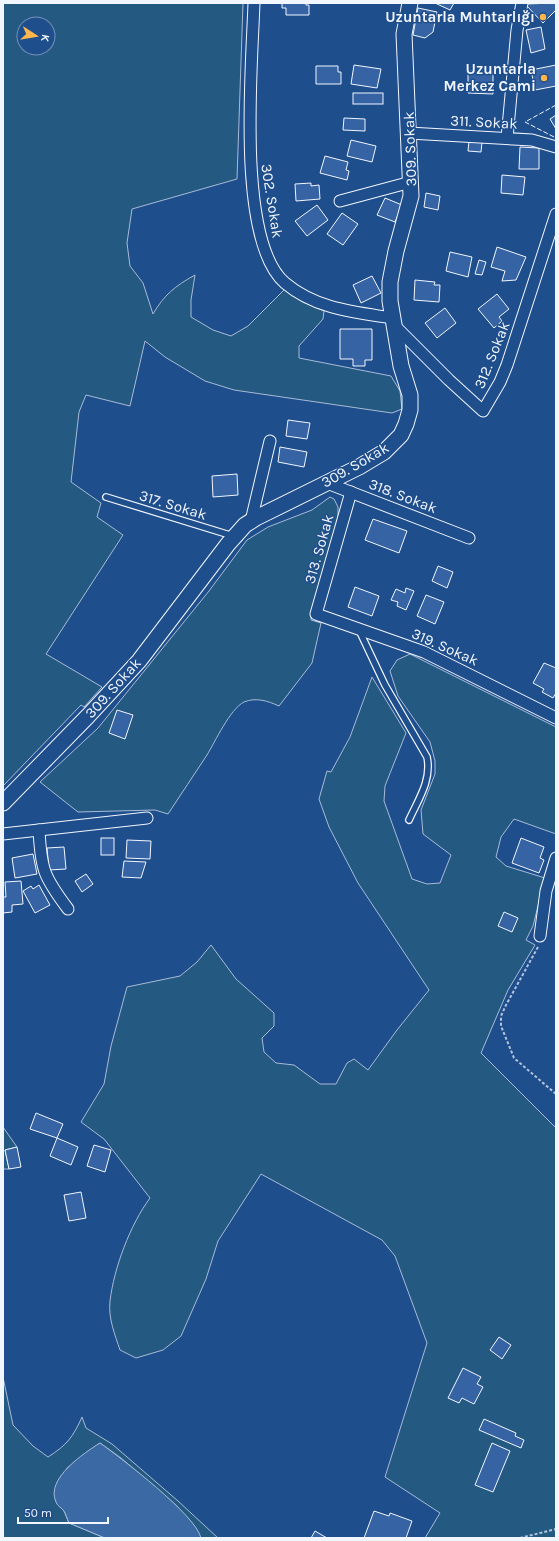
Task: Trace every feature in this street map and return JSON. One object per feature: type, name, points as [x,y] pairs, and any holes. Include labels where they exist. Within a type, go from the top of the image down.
[{"type":"street","name":"302. Sokak","points":[[254,3],[250,106],[250,157],[254,202],[269,263],[284,283],[312,301],[338,310],[393,322]]},
{"type":"street","name":"309. Sokak","points":[[4,801],[88,716],[138,661],[234,537],[251,521],[327,483],[384,452],[401,435],[410,410],[410,395],[401,366],[393,322],[390,301],[390,282],[396,251],[412,196],[404,34],[410,3]]},
{"type":"street","points":[[508,138],[517,30],[522,3]]},
{"type":"street","name":"311. Sokak","points":[[409,133],[532,140],[556,147]]},
{"type":"street","points":[[340,201],[411,182]]},
{"type":"street","name":"312. Sokak","points":[[393,322],[448,380],[483,411],[500,382],[507,365],[556,214]]},
{"type":"street","points":[[251,521],[270,441]]},
{"type":"street","name":"318. Sokak","points":[[327,483],[469,538]]},
{"type":"street","name":"313. Sokak","points":[[316,614],[351,492]]},
{"type":"street","name":"319. Sokak","points":[[316,614],[424,652],[556,718]]},
{"type":"street","points":[[3,834],[147,818]]},
{"type":"street","points":[[39,830],[40,857],[44,872],[49,884],[68,909]]},
{"type":"street","points":[[540,936],[546,891],[556,858]]},
{"type":"lane","name":"317. Sokak","points":[[106,497],[234,537]]},
{"type":"lane","points":[[358,628],[385,685],[427,756],[430,768],[428,779],[409,820]]},
{"type":"path","points":[[540,936],[538,948],[501,1016],[500,1026],[514,1058],[556,1094]]},
{"type":"path","points":[[520,1538],[556,1529]]},
{"type":"shaded area","points":[[3,3],[243,3],[237,179],[132,209],[127,243],[130,266],[143,283],[153,314],[161,301],[182,283],[195,275],[191,300],[191,317],[213,330],[231,336],[248,326],[285,289],[303,302],[324,311],[323,319],[299,346],[299,358],[391,376],[400,391],[402,409],[392,413],[234,390],[205,381],[165,357],[145,341],[130,406],[86,395],[79,412],[71,482],[101,503],[97,517],[123,535],[46,654],[102,687],[84,707],[81,705],[3,786]]},
{"type":"shaded area","points":[[330,497],[334,499],[338,507],[338,517],[311,613],[311,620],[321,623],[312,663],[279,706],[266,701],[253,700],[244,702],[233,711],[207,755],[168,814],[155,810],[78,812],[40,782],[98,728],[209,591],[247,540],[268,527],[312,510]]},
{"type":"shaded area","points":[[410,654],[556,727],[556,834],[514,819],[501,837],[496,857],[506,866],[545,878],[533,926],[526,940],[535,945],[508,990],[481,1053],[556,1128],[556,1538],[425,1538],[440,1513],[385,1477],[427,1343],[395,1256],[382,1240],[261,1174],[218,1241],[206,1279],[181,1336],[163,1350],[136,1358],[120,1350],[111,1320],[110,1301],[119,1261],[136,1221],[150,1198],[104,1139],[81,1122],[104,1084],[111,1046],[127,987],[180,976],[197,962],[211,945],[236,979],[274,1013],[274,1026],[262,1038],[264,1052],[276,1063],[294,1065],[320,1084],[336,1084],[347,1063],[354,1059],[368,1070],[429,990],[358,883],[329,827],[319,799],[327,771],[331,772],[350,737],[372,677],[406,733],[385,786],[384,801],[412,879],[427,884],[440,883],[451,855],[423,834],[421,810],[435,774],[435,761],[430,742],[398,696],[390,671],[397,660]]},
{"type":"shaded area","points":[[3,1127],[17,1147],[5,1150],[9,1169],[3,1169]]},
{"type":"shaded area","points":[[3,1377],[13,1425],[33,1446],[48,1457],[69,1440],[82,1417],[86,1428],[112,1444],[218,1538],[201,1538],[177,1506],[121,1458],[100,1443],[67,1468],[60,1507],[64,1511],[69,1523],[105,1538],[3,1538]]},
{"type":"shaded area","points":[[100,1443],[140,1474],[172,1502],[196,1528],[201,1538],[105,1538],[69,1523],[64,1511],[57,1505],[56,1502],[54,1493],[56,1484],[61,1476],[76,1460]]},
{"type":"building","points":[[282,3],[306,3],[306,5],[309,5],[309,15],[286,15],[286,8],[282,8]]},
{"type":"building","points":[[435,3],[454,3],[450,10]]},
{"type":"building","name":"Uzuntarla Muhtarlığı","points":[[556,3],[556,10],[543,23],[525,4]]},
{"type":"building","points":[[418,8],[437,12],[433,32],[425,38],[413,35]]},
{"type":"building","points":[[541,27],[545,49],[531,53],[526,30]]},
{"type":"building","points":[[354,65],[381,69],[377,88],[351,84]]},
{"type":"building","name":"Uzuntarla Merkez Cami","points":[[556,65],[556,86],[535,90],[531,70]]},
{"type":"building","points":[[316,66],[338,66],[338,72],[341,72],[341,84],[316,84]]},
{"type":"building","points":[[468,71],[493,72],[493,94],[468,93]]},
{"type":"building","points":[[353,93],[383,93],[383,104],[353,104]]},
{"type":"building","points":[[556,115],[556,129],[550,119]]},
{"type":"building","points":[[344,118],[365,119],[365,131],[343,130]]},
{"type":"building","points":[[351,140],[376,146],[372,162],[347,156]]},
{"type":"building","points":[[469,141],[482,142],[481,152],[468,151]]},
{"type":"building","points":[[520,147],[539,148],[539,169],[519,169]]},
{"type":"building","points":[[325,156],[348,162],[346,170],[349,171],[347,180],[320,173]]},
{"type":"building","points":[[502,175],[525,177],[523,195],[501,193]]},
{"type":"building","points":[[311,183],[311,186],[319,185],[320,199],[296,201],[295,184]]},
{"type":"building","points":[[426,193],[440,196],[438,210],[424,207]]},
{"type":"building","points":[[385,198],[402,205],[395,222],[377,215]]},
{"type":"building","points":[[317,205],[328,220],[307,236],[295,221]]},
{"type":"building","points":[[342,213],[358,224],[343,245],[327,234]]},
{"type":"building","points":[[497,247],[526,257],[516,280],[502,281],[505,271],[491,267]]},
{"type":"building","points":[[450,252],[472,257],[468,277],[446,271]]},
{"type":"building","points":[[479,260],[486,262],[482,275],[475,274]]},
{"type":"building","points":[[372,276],[381,293],[361,303],[353,285]]},
{"type":"building","points":[[415,280],[435,282],[434,285],[440,285],[439,302],[414,300]]},
{"type":"building","points":[[497,294],[509,309],[499,317],[502,321],[494,328],[478,309]]},
{"type":"building","points":[[445,308],[456,323],[437,338],[425,323]]},
{"type":"building","points":[[340,329],[372,329],[372,360],[365,360],[365,366],[353,366],[353,359],[340,359]]},
{"type":"building","points":[[288,420],[310,423],[307,439],[286,436]]},
{"type":"building","points":[[280,447],[307,452],[304,467],[278,462]]},
{"type":"building","points":[[237,474],[238,495],[213,497],[212,476]]},
{"type":"building","points":[[373,519],[407,531],[399,553],[365,540]]},
{"type":"building","points":[[438,566],[453,572],[447,588],[432,581]]},
{"type":"building","points":[[355,587],[379,596],[372,616],[348,607]]},
{"type":"building","points":[[406,588],[414,591],[406,610],[397,606],[398,602],[391,600],[396,589],[405,593]]},
{"type":"building","points":[[426,595],[444,602],[435,624],[417,616]]},
{"type":"building","points":[[544,663],[556,668],[556,693],[553,698],[542,692],[544,689],[533,683]]},
{"type":"building","points":[[117,710],[133,715],[125,739],[109,733]]},
{"type":"building","points":[[101,838],[114,838],[114,855],[101,855]]},
{"type":"building","points":[[521,838],[544,847],[540,858],[544,860],[539,873],[512,863]]},
{"type":"building","points":[[127,840],[151,841],[150,859],[126,858]]},
{"type":"building","points":[[64,847],[66,869],[49,870],[47,848]]},
{"type":"building","points":[[33,854],[37,874],[15,878],[12,858]]},
{"type":"building","points":[[124,861],[146,862],[141,878],[122,877]]},
{"type":"building","points":[[86,874],[93,884],[82,892],[75,881]]},
{"type":"building","points":[[21,881],[23,904],[12,905],[12,912],[3,913],[3,897],[6,897],[5,882]]},
{"type":"building","points":[[39,885],[50,905],[35,913],[23,891],[31,886],[33,889]]},
{"type":"building","points":[[504,912],[518,918],[512,932],[498,926]]},
{"type":"building","points":[[36,1113],[63,1124],[57,1138],[30,1129]]},
{"type":"building","points":[[57,1138],[78,1147],[71,1165],[50,1156]]},
{"type":"building","points":[[94,1145],[111,1150],[105,1172],[87,1166]]},
{"type":"building","points":[[17,1147],[21,1167],[9,1169],[5,1150]]},
{"type":"building","points":[[81,1192],[86,1218],[69,1221],[64,1195]]},
{"type":"building","points":[[499,1337],[511,1345],[502,1359],[490,1350]]},
{"type":"building","points":[[463,1368],[481,1377],[477,1384],[483,1387],[474,1404],[462,1398],[459,1403],[448,1398]]},
{"type":"building","points":[[484,1419],[516,1433],[515,1436],[524,1440],[521,1448],[479,1430]]},
{"type":"building","points":[[492,1443],[510,1451],[493,1492],[475,1485]]},
{"type":"building","points":[[374,1511],[389,1516],[390,1513],[412,1521],[406,1538],[364,1538]]},
{"type":"building","points":[[315,1531],[327,1538],[311,1538]]},
{"type":"fence","points":[[556,105],[525,122],[556,138]]},
{"type":"place","name":"Uzuntarla Muhtarlığı","points":[[543,17]]},
{"type":"place","name":"Uzuntarla Merkez Cami","points":[[544,78]]}]
